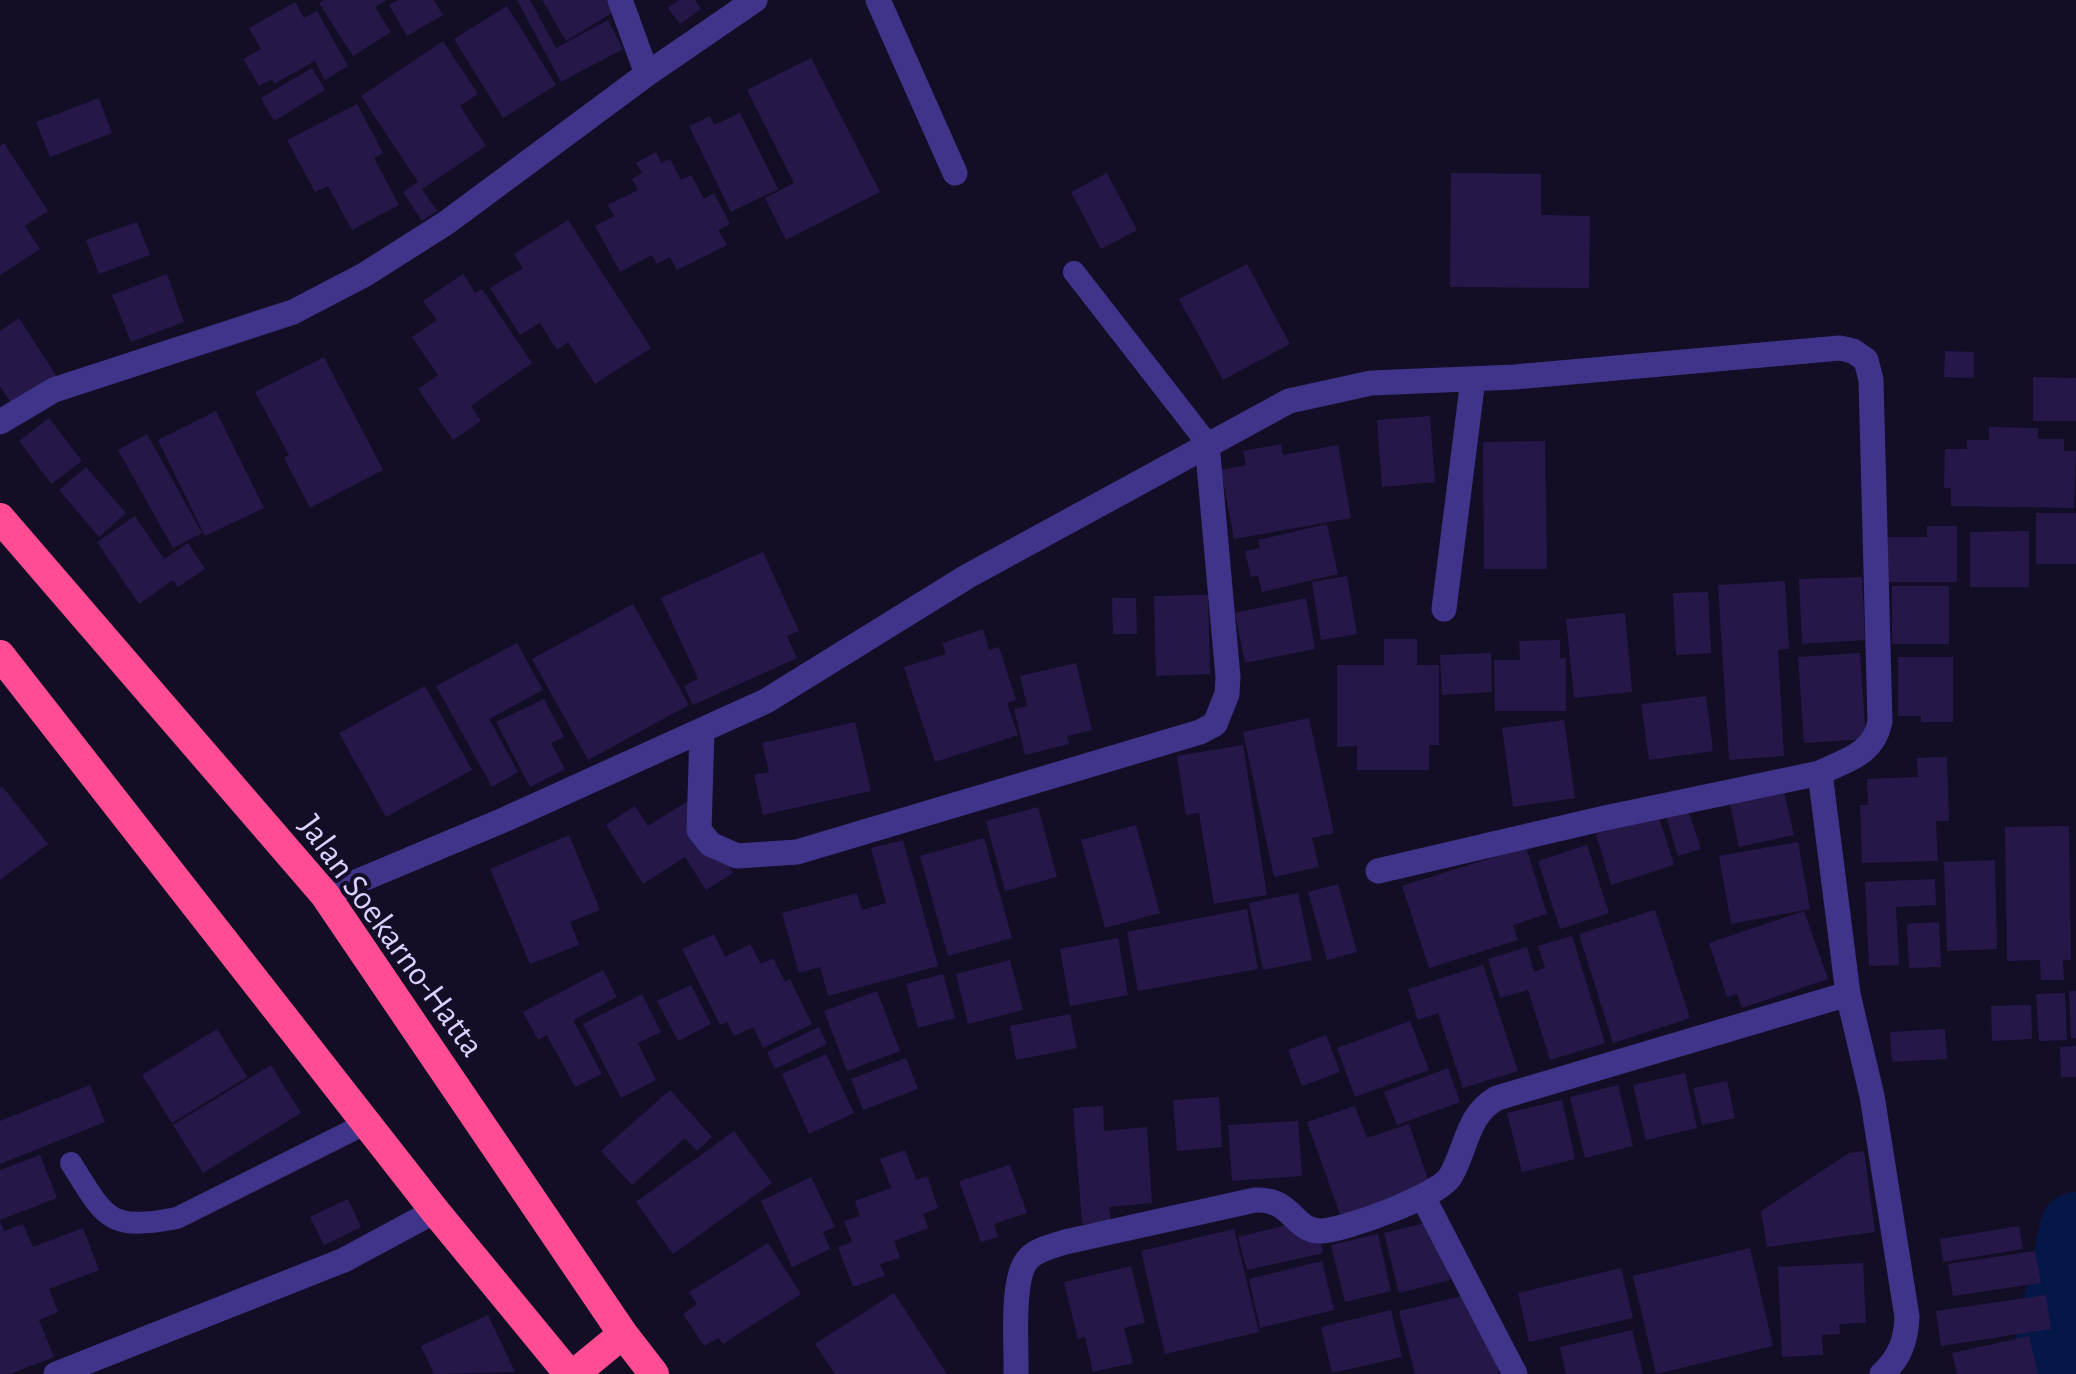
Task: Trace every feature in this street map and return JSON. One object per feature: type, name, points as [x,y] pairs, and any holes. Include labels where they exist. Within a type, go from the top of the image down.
[{"type":"highway","name":"Jalan Soekarno-Hatta","points":[[0,518],[325,895],[654,1374]]},
{"type":"highway","points":[[0,654],[435,1212],[572,1374],[624,1334]]},
{"type":"street","points":[[620,0],[647,74]]},
{"type":"street","points":[[0,422],[54,390],[294,312],[364,275],[446,223],[647,74],[755,0]]},
{"type":"street","points":[[878,0],[956,173]]},
{"type":"street","points":[[325,895],[702,732],[766,700],[968,576],[1289,401],[1371,383],[1473,380],[1840,348],[1866,360],[1871,380],[1880,722],[1870,747],[1820,773],[1378,871]]},
{"type":"street","points":[[1444,609],[1473,380]]},
{"type":"street","points":[[702,732],[700,830],[710,844],[723,852],[750,856],[796,852],[1216,724],[1227,694],[1228,677],[1207,443]]},
{"type":"street","points":[[1820,773],[1848,994],[1872,1096],[1907,1316],[1900,1352],[1882,1374]]},
{"type":"street","points":[[1016,1374],[1018,1279],[1028,1259],[1042,1250],[1255,1200],[1276,1201],[1306,1228],[1324,1231],[1424,1198],[1449,1180],[1473,1119],[1497,1098],[1848,994]]},
{"type":"street","points":[[1424,1198],[1514,1374]]},
{"type":"street","points":[[56,1374],[344,1260],[435,1212]]},
{"type":"lane","points":[[1074,272],[1207,443]]},
{"type":"lane","points":[[72,1164],[100,1210],[120,1223],[146,1224],[177,1218],[368,1124]]},
{"type":"building","points":[[386,0],[375,7],[391,32],[353,56],[319,3]]},
{"type":"building","points":[[398,0],[434,0],[443,15],[407,36],[389,5]]},
{"type":"building","points":[[517,0],[530,0],[556,48],[608,20],[623,49],[561,82]]},
{"type":"building","points":[[542,0],[622,0],[625,5],[566,41]]},
{"type":"building","points":[[679,0],[695,0],[701,9],[680,24],[668,8]]},
{"type":"building","points":[[295,2],[304,18],[317,11],[348,66],[325,80],[315,61],[274,84],[272,79],[259,86],[243,59],[261,49],[249,28]]},
{"type":"building","points":[[507,6],[556,85],[503,118],[454,39]]},
{"type":"building","points":[[443,41],[478,94],[460,106],[486,146],[422,189],[437,211],[422,221],[403,192],[418,182],[361,96]]},
{"type":"building","points":[[811,58],[880,192],[786,240],[765,198],[794,183],[747,90]]},
{"type":"building","points":[[312,68],[325,90],[274,121],[261,98]]},
{"type":"building","points":[[99,98],[112,133],[50,157],[36,122]]},
{"type":"building","points":[[357,104],[383,153],[374,158],[399,205],[352,230],[328,186],[315,192],[287,140]]},
{"type":"building","points":[[740,113],[778,189],[731,212],[689,126],[710,116],[714,125]]},
{"type":"building","points":[[4,143],[48,211],[25,226],[40,249],[0,275],[0,146]]},
{"type":"building","points":[[656,152],[661,163],[670,159],[681,180],[691,175],[704,199],[714,193],[730,224],[718,230],[727,245],[677,270],[670,257],[657,264],[652,255],[620,272],[595,226],[614,216],[608,205],[638,190],[632,179],[642,173],[636,163]]},
{"type":"building","points":[[1107,173],[1137,230],[1101,249],[1071,192]]},
{"type":"building","points":[[1451,173],[1541,174],[1541,215],[1590,216],[1589,288],[1450,287]]},
{"type":"building","points":[[568,220],[651,348],[595,384],[568,342],[557,350],[540,323],[520,335],[490,288],[523,268],[514,254]]},
{"type":"building","points":[[137,222],[150,255],[99,274],[86,240]]},
{"type":"building","points":[[1247,264],[1290,344],[1223,380],[1179,299]]},
{"type":"building","points":[[167,274],[184,322],[131,342],[112,295]]},
{"type":"building","points":[[463,274],[475,293],[482,289],[532,363],[471,406],[481,421],[453,440],[418,389],[438,375],[412,337],[437,320],[423,301]]},
{"type":"building","points":[[19,318],[57,377],[12,405],[0,386],[0,331]]},
{"type":"building","points":[[1945,351],[1974,352],[1974,378],[1944,377]]},
{"type":"building","points":[[324,357],[383,470],[310,508],[284,458],[289,455],[255,392]]},
{"type":"building","points":[[2033,377],[2076,378],[2076,421],[2033,421]]},
{"type":"building","points":[[216,411],[264,508],[205,536],[158,440]]},
{"type":"building","points":[[1430,416],[1435,482],[1382,487],[1377,420]]},
{"type":"building","points":[[49,418],[82,461],[51,484],[19,441]]},
{"type":"building","points":[[1989,427],[2038,428],[2038,439],[2064,439],[2064,451],[2076,451],[2074,508],[1951,506],[1951,488],[1944,488],[1945,449],[1967,449],[1967,440],[1989,440]]},
{"type":"building","points":[[147,434],[202,533],[173,548],[118,450]]},
{"type":"building","points":[[1545,441],[1547,569],[1484,569],[1483,442]]},
{"type":"building","points":[[1281,444],[1283,455],[1338,445],[1351,518],[1234,539],[1221,470],[1246,465],[1243,451]]},
{"type":"building","points":[[86,467],[126,513],[99,537],[59,490]]},
{"type":"building","points":[[2036,513],[2076,513],[2076,564],[2036,564]]},
{"type":"building","points":[[135,516],[164,559],[188,543],[205,569],[178,587],[173,580],[139,604],[97,542]]},
{"type":"building","points":[[1327,524],[1338,574],[1262,592],[1258,576],[1251,577],[1245,551],[1260,548],[1258,540]]},
{"type":"building","points":[[1927,526],[1957,526],[1957,582],[1888,582],[1888,537],[1927,537]]},
{"type":"building","points":[[2029,531],[2029,587],[1970,587],[1970,532]]},
{"type":"building","points":[[763,552],[799,631],[787,636],[797,658],[693,705],[684,686],[698,679],[661,598]]},
{"type":"building","points":[[1347,576],[1357,634],[1321,640],[1312,582]]},
{"type":"building","points":[[1862,577],[1865,640],[1802,644],[1799,579]]},
{"type":"building","points":[[1785,581],[1789,649],[1778,650],[1784,756],[1729,760],[1718,585]]},
{"type":"building","points":[[1892,586],[1949,586],[1949,644],[1892,644]]},
{"type":"building","points":[[1708,592],[1711,653],[1676,655],[1673,593]]},
{"type":"building","points":[[1208,595],[1210,674],[1156,676],[1154,596]]},
{"type":"building","points":[[1112,598],[1136,598],[1137,634],[1113,634]]},
{"type":"building","points":[[1306,598],[1315,649],[1245,663],[1235,613]]},
{"type":"building","points":[[633,604],[689,705],[588,760],[532,659]]},
{"type":"building","points":[[1625,613],[1632,692],[1574,698],[1566,619]]},
{"type":"building","points":[[983,629],[989,650],[999,647],[1016,700],[1007,703],[1018,735],[935,762],[904,667],[946,654],[942,643]]},
{"type":"building","points":[[1384,639],[1417,639],[1417,665],[1439,665],[1439,745],[1429,745],[1429,770],[1357,770],[1357,746],[1337,747],[1337,665],[1384,665]]},
{"type":"building","points":[[1560,640],[1560,658],[1566,658],[1566,711],[1495,711],[1494,660],[1520,660],[1519,641]]},
{"type":"building","points":[[517,643],[543,690],[489,719],[518,772],[492,787],[436,686]]},
{"type":"building","points":[[1491,653],[1492,692],[1442,695],[1440,655]]},
{"type":"building","points":[[1860,653],[1866,739],[1804,743],[1798,657]]},
{"type":"building","points":[[1898,657],[1953,657],[1953,722],[1921,722],[1921,716],[1898,716]]},
{"type":"building","points":[[1076,663],[1092,730],[1067,736],[1069,744],[1025,755],[1014,709],[1027,706],[1020,676]]},
{"type":"building","points":[[425,686],[472,770],[386,817],[339,733]]},
{"type":"building","points":[[1706,696],[1713,751],[1649,760],[1641,704]]},
{"type":"building","points":[[544,699],[564,737],[551,743],[565,769],[530,787],[496,722]]},
{"type":"building","points":[[1309,718],[1334,833],[1312,838],[1319,867],[1274,877],[1243,732]]},
{"type":"building","points":[[1564,720],[1575,798],[1513,807],[1502,728]]},
{"type":"building","points":[[855,722],[871,791],[763,815],[754,775],[769,772],[762,743]]},
{"type":"building","points":[[1243,745],[1267,895],[1214,904],[1199,813],[1186,815],[1177,756]]},
{"type":"building","points":[[1947,757],[1949,821],[1936,821],[1938,861],[1862,863],[1860,805],[1868,805],[1867,779],[1918,777],[1917,758]]},
{"type":"building","points":[[0,788],[48,844],[0,880]]},
{"type":"building","points":[[1784,792],[1794,835],[1739,847],[1730,804]]},
{"type":"building","points":[[688,801],[733,873],[706,890],[685,857],[643,884],[606,825],[635,806],[648,826]]},
{"type":"building","points":[[1038,807],[1057,877],[1005,891],[986,821]]},
{"type":"building","points":[[1688,810],[1701,849],[1678,856],[1666,816]]},
{"type":"building","points":[[1658,814],[1674,865],[1611,885],[1596,834]]},
{"type":"building","points":[[1136,825],[1160,913],[1105,928],[1081,840]]},
{"type":"building","points":[[2069,826],[2071,960],[2063,960],[2064,980],[2041,980],[2040,960],[2007,961],[2005,827]]},
{"type":"building","points":[[569,835],[600,910],[570,922],[579,945],[530,964],[490,869]]},
{"type":"building","points":[[984,838],[1012,938],[948,956],[920,856]]},
{"type":"building","points":[[903,840],[938,966],[828,996],[820,967],[799,973],[782,913],[857,893],[862,910],[886,903],[871,848]]},
{"type":"building","points":[[1798,842],[1810,909],[1731,924],[1719,856]]},
{"type":"building","points":[[1587,845],[1609,913],[1560,929],[1538,861]]},
{"type":"building","points":[[1526,847],[1547,914],[1513,925],[1518,940],[1429,968],[1402,886]]},
{"type":"building","points":[[1995,860],[1997,949],[1947,951],[1944,862]]},
{"type":"building","points":[[1935,879],[1936,905],[1896,907],[1899,965],[1869,966],[1865,882]]},
{"type":"building","points":[[1338,884],[1357,952],[1327,960],[1308,892]]},
{"type":"building","points":[[1298,893],[1312,960],[1263,970],[1249,903]]},
{"type":"building","points":[[1247,909],[1258,969],[1138,991],[1127,932]]},
{"type":"building","points":[[1655,910],[1690,1018],[1613,1043],[1579,934]]},
{"type":"building","points":[[1804,911],[1828,979],[1742,1008],[1737,994],[1727,997],[1709,943]]},
{"type":"building","points":[[1939,922],[1941,967],[1909,968],[1907,924]]},
{"type":"building","points":[[714,934],[725,957],[750,944],[761,964],[773,958],[785,982],[790,979],[812,1024],[763,1048],[753,1027],[734,1036],[727,1022],[720,1025],[682,949]]},
{"type":"building","points":[[1572,936],[1605,1043],[1550,1060],[1528,990],[1500,998],[1488,959],[1527,947],[1534,972],[1545,968],[1538,946]]},
{"type":"building","points":[[1118,938],[1128,995],[1070,1006],[1060,949]]},
{"type":"building","points":[[1010,960],[1023,1010],[968,1024],[956,974]]},
{"type":"building","points":[[1483,965],[1518,1071],[1463,1088],[1438,1013],[1418,1020],[1408,989]]},
{"type":"building","points":[[603,970],[617,997],[573,1020],[602,1074],[575,1087],[547,1035],[538,1040],[523,1012]]},
{"type":"building","points":[[943,974],[955,1018],[918,1028],[906,984]]},
{"type":"building","points":[[691,985],[711,1024],[678,1041],[657,1001]]},
{"type":"building","points":[[877,991],[900,1051],[847,1071],[824,1011]]},
{"type":"building","points":[[2069,991],[2076,991],[2076,1038],[2071,1038]]},
{"type":"building","points":[[2065,993],[2067,1040],[2039,1041],[2036,994]]},
{"type":"building","points":[[642,994],[661,1032],[638,1043],[656,1080],[621,1098],[583,1024]]},
{"type":"building","points":[[2031,1005],[2032,1039],[1992,1041],[1991,1006]]},
{"type":"building","points":[[1070,1014],[1077,1048],[1016,1060],[1010,1026]]},
{"type":"building","points":[[1410,1021],[1429,1070],[1355,1097],[1337,1048]]},
{"type":"building","points":[[819,1027],[827,1044],[775,1069],[767,1052]]},
{"type":"building","points":[[217,1029],[247,1077],[172,1123],[142,1075]]},
{"type":"building","points":[[1945,1029],[1947,1059],[1892,1062],[1890,1032]]},
{"type":"building","points":[[1326,1035],[1340,1072],[1302,1086],[1288,1050]]},
{"type":"building","points":[[2076,1046],[2076,1077],[2061,1077],[2060,1047]]},
{"type":"building","points":[[826,1054],[854,1113],[809,1134],[782,1074]]},
{"type":"building","points":[[906,1058],[918,1089],[863,1110],[851,1079]]},
{"type":"building","points":[[271,1065],[301,1113],[203,1173],[173,1125]]},
{"type":"building","points":[[1448,1068],[1460,1102],[1397,1125],[1384,1092]]},
{"type":"building","points":[[1685,1073],[1697,1128],[1646,1140],[1633,1085]]},
{"type":"building","points":[[1727,1081],[1735,1118],[1702,1125],[1693,1088]]},
{"type":"building","points":[[90,1085],[105,1122],[0,1164],[0,1121]]},
{"type":"building","points":[[1618,1085],[1633,1146],[1585,1158],[1570,1097]]},
{"type":"building","points":[[670,1090],[712,1137],[697,1151],[685,1138],[632,1185],[601,1151]]},
{"type":"building","points":[[1219,1097],[1222,1147],[1177,1151],[1173,1100]]},
{"type":"building","points":[[1562,1100],[1575,1159],[1522,1172],[1507,1113]]},
{"type":"building","points":[[1103,1106],[1104,1131],[1147,1127],[1152,1203],[1109,1207],[1111,1222],[1082,1224],[1073,1108]]},
{"type":"building","points":[[1355,1106],[1367,1138],[1409,1124],[1431,1188],[1342,1220],[1307,1122]]},
{"type":"building","points":[[1298,1121],[1302,1176],[1232,1181],[1228,1125]]},
{"type":"building","points":[[734,1131],[772,1183],[673,1254],[636,1202]]},
{"type":"building","points":[[905,1150],[916,1180],[927,1176],[938,1208],[923,1214],[928,1228],[894,1241],[900,1258],[880,1264],[885,1276],[853,1287],[838,1247],[852,1242],[844,1221],[860,1216],[855,1201],[891,1188],[880,1159]]},
{"type":"building","points":[[1864,1151],[1875,1232],[1767,1247],[1761,1211],[1849,1153]]},
{"type":"building","points":[[40,1155],[57,1198],[0,1220],[0,1170]]},
{"type":"building","points":[[1010,1165],[1027,1213],[994,1224],[998,1237],[981,1242],[959,1181]]},
{"type":"building","points":[[811,1177],[835,1227],[823,1232],[830,1249],[792,1267],[761,1201]]},
{"type":"building","points":[[348,1199],[361,1227],[324,1245],[310,1217]]},
{"type":"building","points":[[1315,1218],[1323,1253],[1247,1270],[1238,1237]]},
{"type":"building","points":[[0,1221],[4,1231],[23,1224],[33,1247],[83,1228],[99,1270],[49,1289],[58,1312],[39,1320],[54,1357],[10,1374],[0,1374]]},
{"type":"building","points":[[1434,1221],[1450,1280],[1399,1293],[1384,1233]]},
{"type":"building","points":[[2019,1226],[2023,1249],[1943,1262],[1940,1239]]},
{"type":"building","points":[[1234,1229],[1259,1332],[1165,1354],[1141,1251]]},
{"type":"building","points":[[1378,1234],[1391,1291],[1345,1302],[1331,1245]]},
{"type":"building","points":[[768,1243],[801,1294],[723,1344],[718,1338],[704,1346],[683,1314],[697,1304],[689,1292]]},
{"type":"building","points":[[1750,1248],[1773,1346],[1656,1374],[1633,1276]]},
{"type":"building","points":[[2035,1251],[2041,1283],[1953,1296],[1948,1264]]},
{"type":"building","points":[[1322,1261],[1334,1310],[1260,1328],[1249,1279]]},
{"type":"building","points":[[1863,1263],[1866,1323],[1839,1324],[1840,1334],[1822,1335],[1823,1355],[1782,1357],[1778,1267]]},
{"type":"building","points":[[1131,1266],[1145,1323],[1124,1328],[1133,1363],[1093,1372],[1085,1337],[1078,1339],[1064,1282]]},
{"type":"building","points":[[1621,1268],[1633,1318],[1529,1342],[1518,1293]]},
{"type":"building","points":[[1479,1292],[1499,1374],[1415,1374],[1399,1311]]},
{"type":"building","points":[[894,1293],[947,1374],[835,1374],[815,1344]]},
{"type":"building","points":[[2046,1295],[2051,1329],[1941,1346],[1936,1311]]},
{"type":"building","points":[[1391,1310],[1402,1357],[1332,1373],[1321,1327]]},
{"type":"building","points":[[488,1315],[515,1372],[434,1374],[421,1346]]},
{"type":"building","points":[[1632,1330],[1643,1374],[1566,1374],[1560,1347]]},
{"type":"building","points":[[2029,1336],[2038,1374],[1957,1374],[1952,1353]]},
{"type":"waterway","points":[[2044,1374],[2076,1228]]}]
